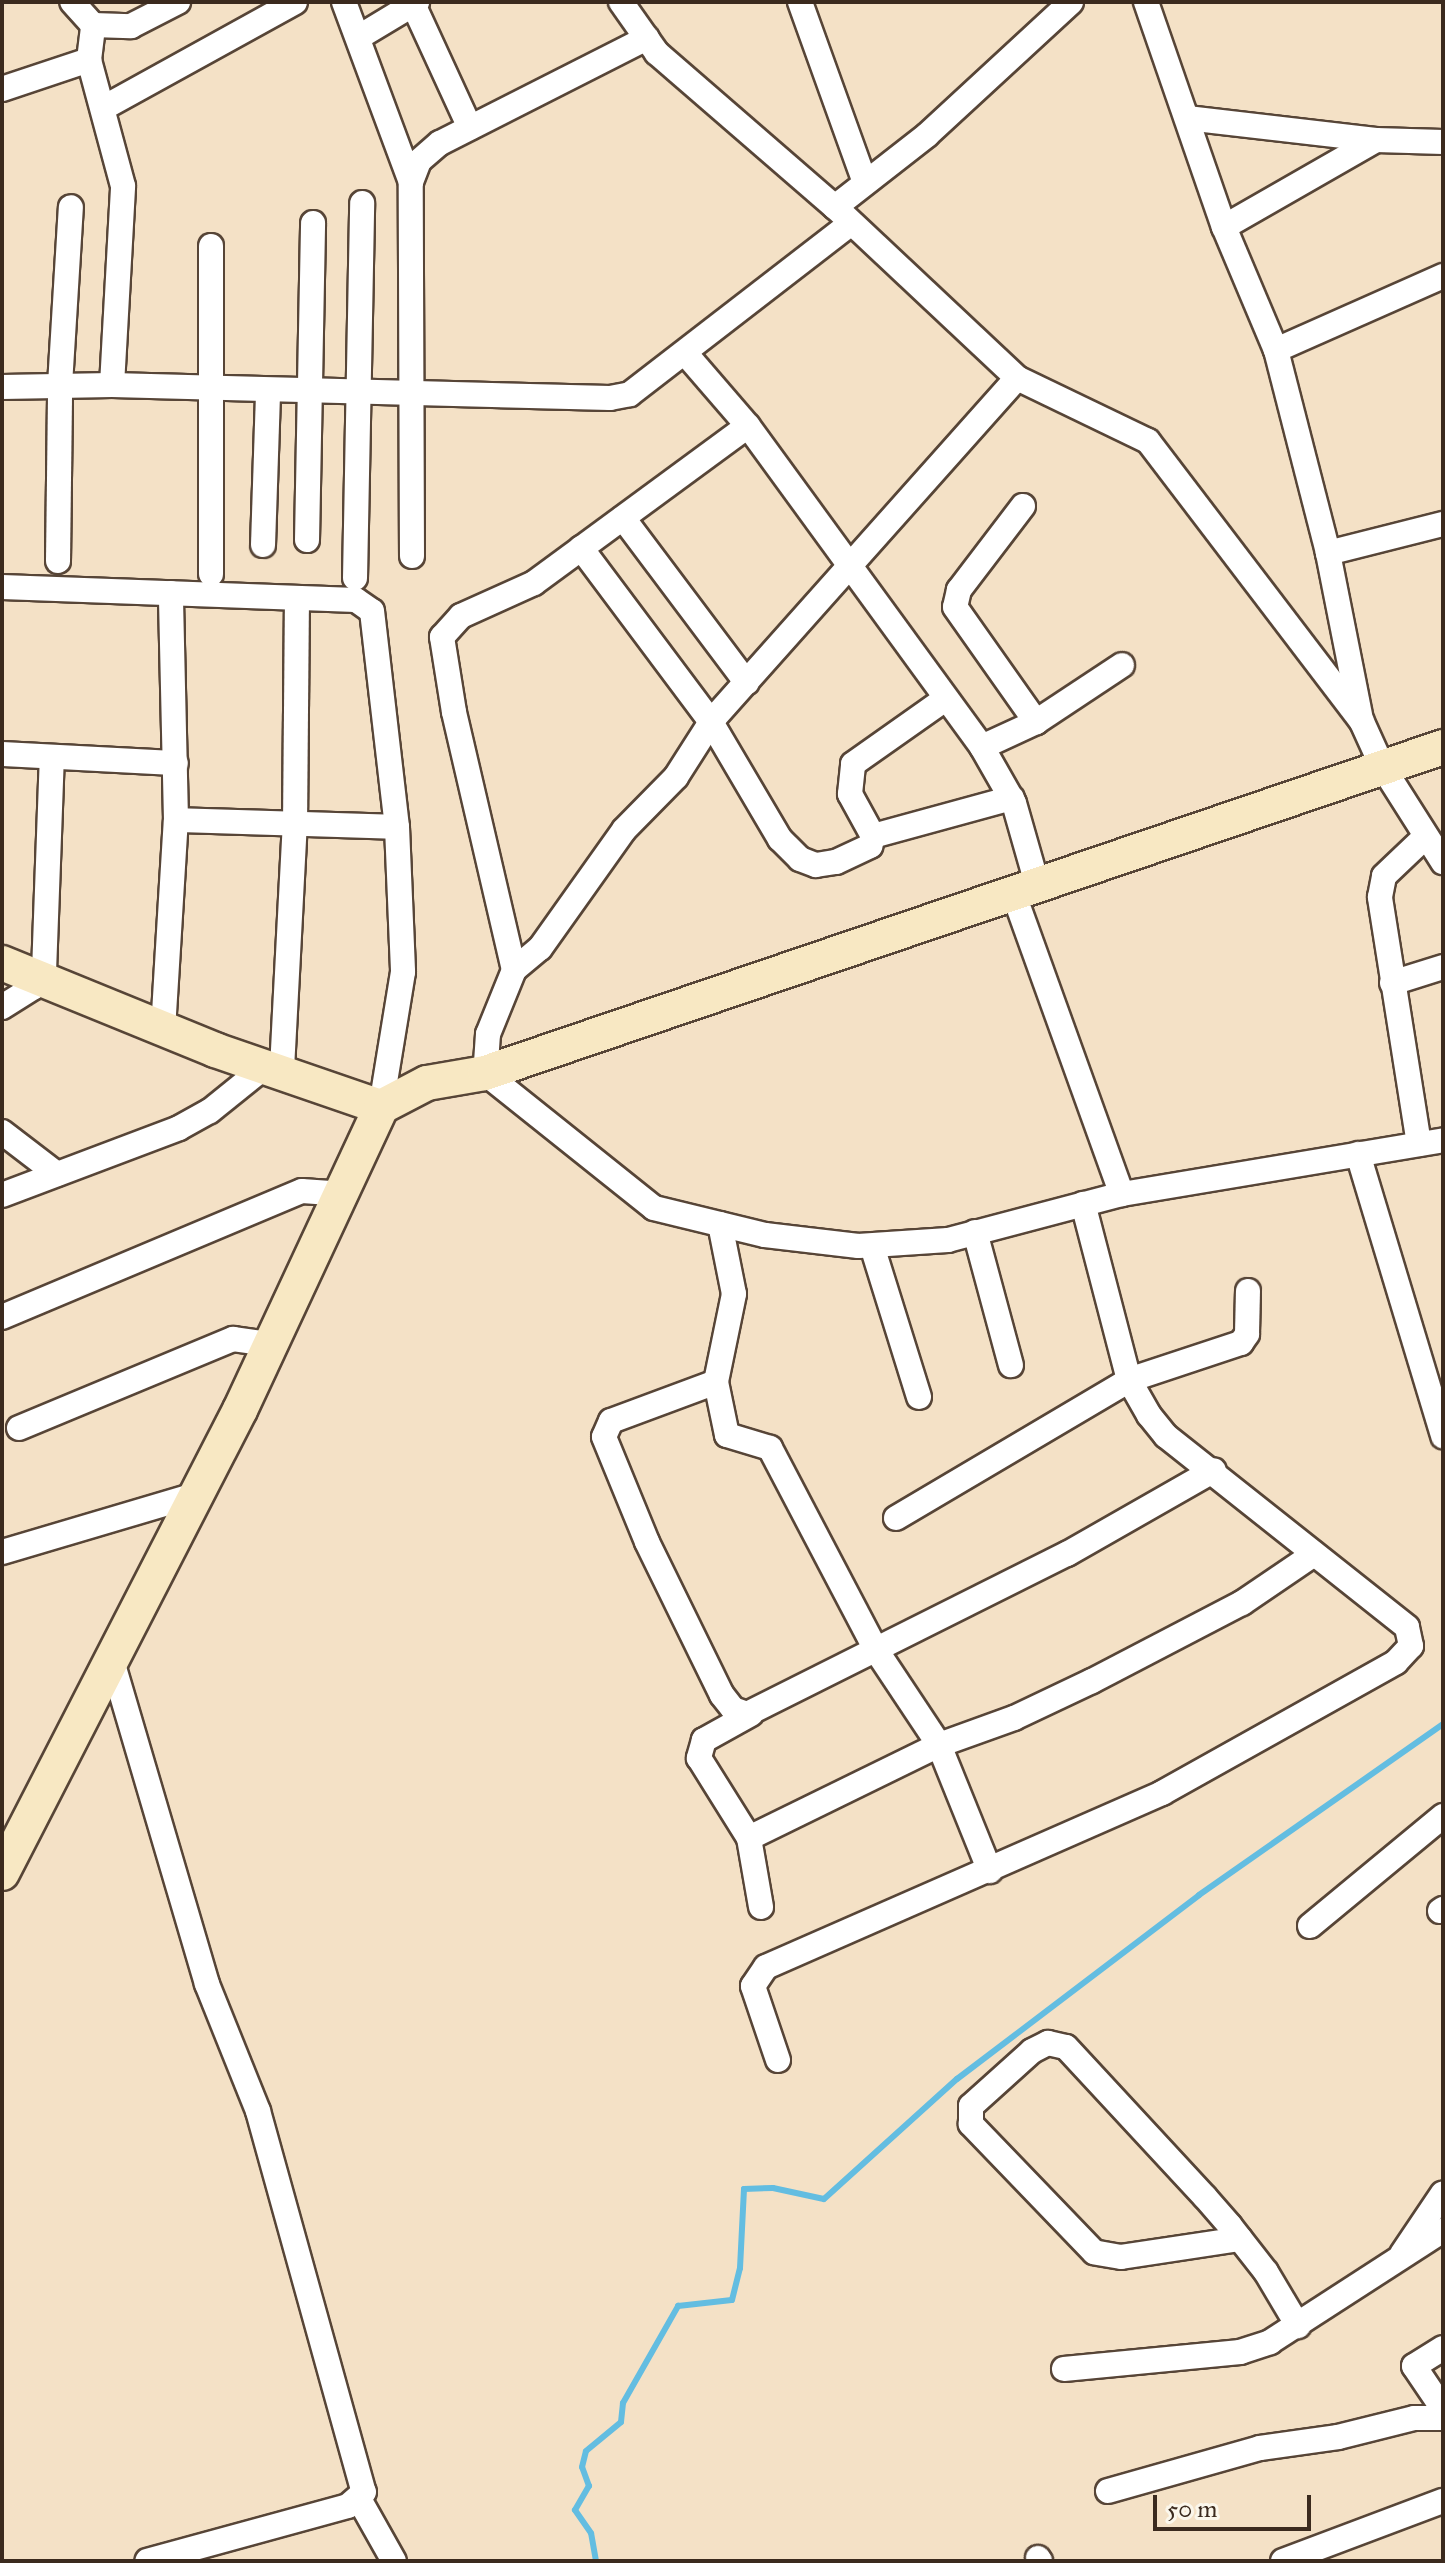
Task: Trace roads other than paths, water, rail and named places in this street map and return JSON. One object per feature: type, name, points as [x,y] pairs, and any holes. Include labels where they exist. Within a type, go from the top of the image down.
[{"type":"main road","points":[[2,1873],[198,1494],[381,1107],[427,1083],[485,1073],[1443,747]]},
{"type":"main road","points":[[2,963],[39,981],[163,1030],[275,1067],[381,1107]]},
{"type":"street","points":[[72,2],[93,25],[131,26],[178,2]]},
{"type":"street","points":[[105,107],[295,2]]},
{"type":"street","points":[[344,2],[411,182],[412,556]]},
{"type":"street","points":[[621,2],[657,53],[842,216],[1017,378],[1148,441],[1362,722],[1382,766],[1443,862]]},
{"type":"street","points":[[800,2],[864,180]]},
{"type":"street","points":[[2,387],[112,385],[610,398],[654,380],[842,216],[864,180],[927,135],[1071,2]]},
{"type":"street","points":[[1146,2],[1224,227],[1276,350],[1328,553],[1362,722]]},
{"type":"street","points":[[359,37],[415,3],[470,128]]},
{"type":"street","points":[[93,25],[89,60],[105,107],[123,186],[112,385]]},
{"type":"street","points":[[411,182],[427,153],[647,38]]},
{"type":"street","points":[[2,89],[89,60]]},
{"type":"street","points":[[1187,118],[1376,140],[1443,142]]},
{"type":"street","points":[[1224,227],[1376,140]]},
{"type":"street","points":[[355,578],[362,203]]},
{"type":"street","points":[[58,561],[60,385],[71,207]]},
{"type":"street","points":[[307,540],[313,223]]},
{"type":"street","points":[[211,246],[211,574]]},
{"type":"street","points":[[1276,350],[1443,276]]},
{"type":"street","points":[[685,353],[748,426],[852,567],[982,747],[1012,798],[1025,888],[1122,1194]]},
{"type":"street","points":[[1017,378],[711,722],[676,777],[624,830],[540,948],[514,970],[488,1034],[485,1073],[654,1208],[765,1235],[872,1246],[975,1232],[1122,1194],[1443,1140]]},
{"type":"street","points":[[263,545],[268,391]]},
{"type":"street","points":[[514,970],[441,643],[454,621],[534,583],[748,426]]},
{"type":"street","points":[[1023,506],[959,590],[955,607],[1036,722]]},
{"type":"street","points":[[623,518],[747,683]]},
{"type":"street","points":[[1328,553],[1443,524]]},
{"type":"street","points":[[581,548],[711,722],[780,839],[800,859],[816,865],[836,862],[870,846],[873,836],[850,794],[853,764],[945,699]]},
{"type":"street","points":[[2,587],[356,600],[375,617],[397,827],[403,972],[381,1107]]},
{"type":"street","points":[[163,1030],[176,820],[171,593]]},
{"type":"street","points":[[2,1195],[179,1128],[275,1067],[295,825],[297,598]]},
{"type":"street","points":[[982,747],[1036,722],[1122,665]]},
{"type":"street","points":[[2,754],[176,763]]},
{"type":"street","points":[[2,1007],[39,981],[47,922],[52,757]]},
{"type":"street","points":[[873,836],[1012,798]]},
{"type":"street","points":[[176,820],[397,827]]},
{"type":"street","points":[[1419,1144],[1392,983],[1382,885],[1384,876],[1425,837]]},
{"type":"street","points":[[1392,983],[1443,967]]},
{"type":"street","points":[[2,1132],[57,1174]]},
{"type":"street","points":[[1358,1154],[1443,1436]]},
{"type":"street","points":[[2,1317],[302,1191],[341,1194]]},
{"type":"street","points":[[778,2060],[753,1986],[758,1973],[1162,1793],[1405,1655],[1411,1646],[1407,1627],[1214,1470],[1166,1436],[1129,1380],[1083,1204]]},
{"type":"street","points":[[720,1224],[734,1304],[716,1382],[727,1435],[770,1448],[876,1650],[939,1745],[990,1871]]},
{"type":"street","points":[[975,1232],[1011,1365]]},
{"type":"street","points":[[872,1246],[919,1397]]},
{"type":"street","points":[[896,1518],[1129,1380],[1241,1343],[1248,1327],[1248,1291]]},
{"type":"street","points":[[19,1428],[224,1342],[243,1338],[270,1344]]},
{"type":"street","points":[[716,1382],[611,1421],[604,1437],[647,1542],[722,1695],[733,1709],[751,1714]]},
{"type":"street","points":[[761,1907],[749,1838],[699,1758],[704,1740],[1067,1554],[1214,1470]]},
{"type":"street","points":[[2,1552],[198,1494]]},
{"type":"street","points":[[749,1838],[939,1745],[1014,1718],[1092,1681],[1242,1603],[1314,1554]]},
{"type":"street","points":[[112,1661],[207,1984],[258,2111],[364,2492],[359,2499],[147,2561]]},
{"type":"street","points":[[1310,1926],[1443,1816]]},
{"type":"street","points":[[1240,2239],[1121,2257],[1094,2252],[971,2124],[971,2106],[1032,2051],[1048,2043],[1063,2045],[1240,2239],[1298,2326]]},
{"type":"street","points":[[1399,2259],[1443,2193]]},
{"type":"street","points":[[1064,2369],[1240,2352],[1298,2326],[1443,2230]]},
{"type":"street","points":[[1443,2348],[1414,2366],[1443,2409]]},
{"type":"street","points":[[1108,2491],[1260,2448],[1338,2437],[1414,2418],[1443,2418]]},
{"type":"street","points":[[359,2499],[394,2561]]},
{"type":"street","points":[[1283,2561],[1443,2501]]},
{"type":"waterway","points":[[596,2561],[591,2533],[575,2510],[589,2486],[582,2467],[586,2451],[621,2422],[623,2403],[678,2306],[732,2300],[740,2268],[744,2189],[773,2188],[824,2199],[957,2079],[1199,1895],[1443,1724]]}]
